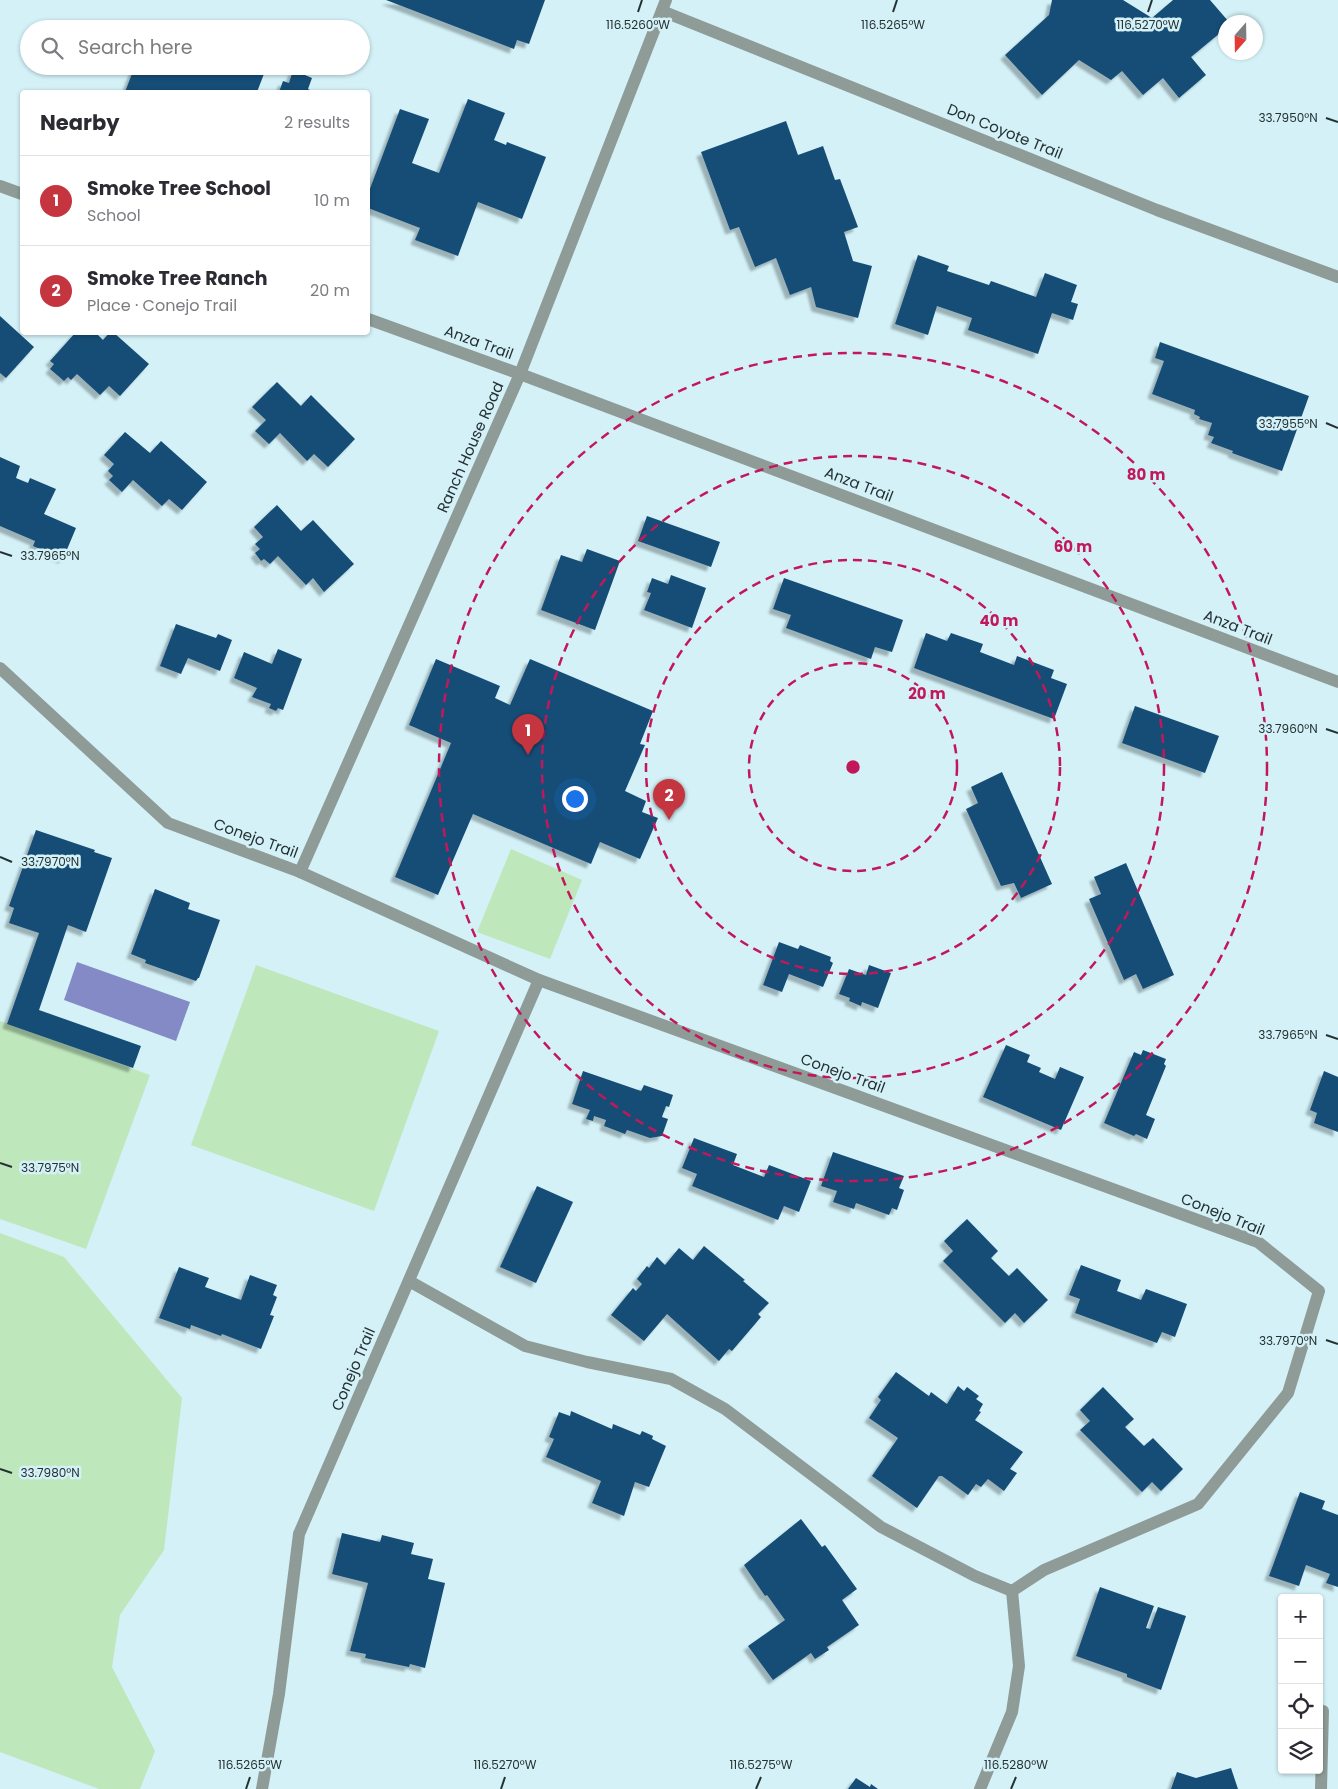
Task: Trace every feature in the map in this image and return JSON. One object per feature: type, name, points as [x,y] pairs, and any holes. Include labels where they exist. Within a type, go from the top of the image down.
[{"type":"street","name":"Don Coyote Trail","points":[[664,5],[1157,210],[1338,277]]},
{"type":"street","name":"Ranch House Road","points":[[300,872],[520,374],[664,5]]},
{"type":"street","points":[[0,186],[20,193]]},
{"type":"street","name":"Anza Trail","points":[[370,320],[520,374],[1338,682]]},
{"type":"street","name":"Conejo Trail","points":[[0,668],[168,823],[300,872],[539,980],[1258,1242],[1319,1291],[1288,1393],[1198,1504],[1044,1570],[1012,1591]]},
{"type":"street","name":"Conejo Trail","points":[[262,1789],[279,1694],[299,1534],[539,980]]},
{"type":"street","points":[[409,1281],[525,1346],[587,1362],[671,1379],[725,1409],[881,1527],[975,1576],[1012,1591],[1019,1666],[1012,1712],[980,1789]]},
{"type":"street","points":[[1321,1789],[1323,1729]]},
{"type":"green space","points":[[511,849],[582,880],[550,959],[477,932]]},
{"type":"green space","points":[[256,965],[439,1031],[374,1211],[191,1145]]},
{"type":"green space","points":[[0,1021],[150,1075],[86,1249],[0,1219]]},
{"type":"green space","points":[[0,1233],[64,1257],[182,1398],[164,1550],[120,1615],[112,1667],[155,1751],[140,1789],[99,1789],[0,1752]]},
{"type":"water","points":[[77,962],[190,1002],[176,1041],[64,1000]]},
{"type":"building","points":[[386,0],[545,0],[529,44],[517,40],[514,49]]},
{"type":"building","points":[[1052,0],[1123,0],[1152,18],[1173,0],[1210,0],[1223,15],[1218,15],[1218,35],[1191,57],[1206,75],[1179,98],[1163,78],[1143,95],[1122,71],[1111,80],[1079,60],[1042,95],[1005,55],[1049,15]]},
{"type":"building","points":[[132,75],[264,75],[258,90],[126,90]]},
{"type":"building","points":[[291,75],[305,75],[312,78],[308,89],[310,90],[280,90],[283,81],[289,83]]},
{"type":"building","points":[[468,99],[505,113],[494,140],[506,145],[507,142],[546,157],[522,219],[478,202],[458,256],[415,240],[420,228],[370,209],[370,189],[400,109],[429,119],[412,163],[439,173]]},
{"type":"building","points":[[786,121],[798,155],[823,146],[835,180],[840,179],[858,227],[844,232],[853,261],[872,266],[858,318],[816,307],[811,287],[790,295],[776,258],[755,267],[739,227],[730,230],[701,152]]},
{"type":"building","points":[[918,255],[949,266],[947,271],[989,285],[991,281],[1036,297],[1045,273],[1077,285],[1071,302],[1078,304],[1073,320],[1052,313],[1038,354],[968,330],[972,318],[937,306],[928,335],[895,324]]},
{"type":"building","points":[[0,316],[34,347],[6,378],[0,373]]},
{"type":"building","points":[[73,335],[98,335],[103,340],[107,335],[116,335],[149,364],[120,396],[109,386],[100,395],[77,374],[71,380],[68,377],[64,381],[50,369],[54,364],[50,361]]},
{"type":"building","points":[[1160,342],[1309,396],[1282,471],[1232,453],[1233,451],[1211,443],[1214,437],[1208,435],[1212,423],[1199,419],[1200,417],[1194,414],[1195,410],[1152,394],[1164,361],[1155,358]]},
{"type":"building","points":[[277,382],[301,406],[311,395],[355,439],[328,467],[314,454],[307,461],[280,433],[269,444],[255,431],[266,420],[252,407]]},
{"type":"building","points":[[125,432],[150,453],[161,441],[207,482],[182,510],[169,499],[162,506],[133,480],[122,492],[109,480],[113,476],[108,471],[114,464],[104,455]]},
{"type":"building","points":[[0,457],[20,466],[16,478],[28,483],[30,478],[56,489],[44,514],[76,528],[63,559],[33,546],[35,541],[0,526]]},
{"type":"building","points":[[277,505],[301,531],[313,520],[354,564],[324,592],[313,578],[306,585],[278,556],[270,564],[264,559],[261,561],[255,553],[260,549],[255,544],[263,537],[254,527]]},
{"type":"building","points":[[647,516],[720,542],[711,567],[638,541]]},
{"type":"building","points":[[587,549],[620,561],[595,630],[541,610],[561,555],[582,562]]},
{"type":"building","points":[[671,575],[706,588],[692,628],[644,610],[651,593],[647,592],[652,578],[668,584]]},
{"type":"building","points":[[784,578],[903,620],[892,652],[875,647],[871,659],[786,628],[791,615],[773,609]]},
{"type":"building","points":[[176,624],[216,638],[218,634],[232,640],[220,671],[188,658],[181,674],[160,666]]},
{"type":"building","points":[[926,633],[947,641],[951,633],[983,644],[980,652],[1014,665],[1017,656],[1054,670],[1051,678],[1067,684],[1054,719],[914,668]]},
{"type":"building","points":[[278,649],[302,659],[283,710],[278,708],[276,711],[269,708],[271,704],[252,697],[257,688],[234,678],[244,652],[272,664]]},
{"type":"building","points":[[436,659],[500,686],[495,698],[510,705],[530,659],[653,711],[640,744],[645,745],[625,791],[646,801],[642,812],[658,818],[640,859],[600,842],[591,864],[473,814],[438,895],[395,877],[451,743],[409,725]]},
{"type":"building","points":[[1135,706],[1219,736],[1205,773],[1122,743]]},
{"type":"building","points":[[1002,772],[1052,884],[1021,898],[1014,883],[1001,886],[966,809],[978,803],[971,787]]},
{"type":"building","points":[[36,830],[95,850],[94,852],[112,858],[86,932],[68,925],[39,1010],[141,1046],[133,1068],[7,1024],[39,933],[9,923],[14,908],[9,906]]},
{"type":"building","points":[[1126,863],[1174,975],[1143,989],[1136,974],[1124,980],[1089,899],[1101,894],[1094,877]]},
{"type":"building","points":[[155,889],[190,903],[188,909],[220,920],[199,978],[196,981],[145,963],[146,960],[131,954]]},
{"type":"building","points":[[779,942],[798,949],[800,945],[831,957],[830,961],[833,963],[823,987],[789,974],[782,992],[763,985]]},
{"type":"building","points":[[869,965],[891,973],[878,1008],[862,1002],[861,1006],[849,1001],[850,998],[839,994],[849,969],[866,975]]},
{"type":"building","points":[[1006,1045],[1030,1055],[1027,1062],[1041,1068],[1039,1072],[1055,1079],[1060,1067],[1084,1077],[1061,1130],[983,1097]]},
{"type":"building","points":[[1143,1050],[1166,1059],[1164,1064],[1166,1066],[1146,1115],[1155,1119],[1147,1139],[1136,1134],[1134,1136],[1104,1123],[1134,1052],[1141,1055]]},
{"type":"building","points":[[583,1071],[641,1091],[644,1085],[673,1095],[669,1107],[666,1106],[662,1117],[668,1119],[662,1136],[650,1138],[627,1130],[625,1134],[604,1126],[606,1120],[594,1116],[593,1121],[586,1119],[590,1110],[572,1104]]},
{"type":"building","points":[[1324,1071],[1338,1077],[1338,1132],[1314,1123],[1317,1113],[1310,1110]]},
{"type":"building","points":[[694,1138],[737,1154],[733,1165],[764,1177],[769,1165],[811,1181],[799,1212],[784,1206],[778,1220],[692,1186],[697,1174],[682,1168]]},
{"type":"building","points":[[833,1152],[904,1176],[899,1188],[904,1190],[897,1210],[892,1208],[889,1215],[856,1203],[854,1209],[833,1202],[837,1191],[821,1186]]},
{"type":"building","points":[[537,1186],[573,1202],[536,1283],[500,1267]]},
{"type":"building","points":[[967,1219],[998,1251],[991,1258],[1009,1276],[1017,1268],[1048,1300],[1024,1323],[1015,1313],[1005,1323],[943,1261],[953,1251],[944,1241]]},
{"type":"building","points":[[704,1246],[769,1303],[758,1314],[761,1317],[732,1351],[729,1349],[719,1361],[667,1314],[644,1341],[611,1315],[633,1288],[636,1291],[642,1284],[637,1279],[657,1257],[665,1265],[679,1248],[693,1260]]},
{"type":"building","points":[[1081,1265],[1121,1280],[1117,1291],[1141,1300],[1146,1289],[1187,1304],[1175,1337],[1162,1332],[1157,1343],[1075,1313],[1080,1299],[1069,1295]]},
{"type":"building","points":[[179,1267],[209,1278],[205,1287],[241,1300],[250,1275],[277,1285],[273,1295],[277,1297],[270,1315],[274,1316],[261,1349],[222,1334],[221,1336],[191,1325],[190,1329],[159,1318]]},
{"type":"building","points":[[896,1372],[929,1396],[931,1392],[947,1404],[958,1386],[964,1391],[967,1387],[979,1396],[976,1399],[983,1404],[979,1411],[981,1412],[975,1420],[1023,1452],[1010,1469],[1017,1473],[1004,1491],[988,1479],[981,1487],[976,1484],[968,1495],[942,1476],[939,1476],[917,1508],[872,1476],[898,1438],[869,1418],[881,1400],[878,1397]]},
{"type":"building","points":[[1103,1387],[1134,1419],[1125,1427],[1144,1446],[1153,1438],[1183,1469],[1161,1491],[1152,1482],[1142,1492],[1080,1430],[1090,1421],[1080,1410]]},
{"type":"building","points":[[571,1411],[612,1429],[613,1424],[640,1435],[642,1431],[653,1436],[652,1439],[666,1446],[649,1487],[635,1482],[624,1516],[592,1503],[601,1481],[546,1457],[554,1439],[549,1437],[559,1412],[570,1416]]},
{"type":"building","points":[[1300,1492],[1325,1501],[1322,1509],[1338,1515],[1338,1587],[1326,1583],[1330,1574],[1306,1565],[1299,1586],[1269,1576]]},
{"type":"building","points":[[801,1519],[822,1547],[825,1545],[857,1589],[842,1600],[859,1625],[827,1647],[829,1650],[815,1659],[811,1653],[773,1680],[748,1646],[785,1620],[767,1595],[765,1596],[744,1565]]},
{"type":"building","points":[[342,1533],[380,1542],[382,1535],[414,1543],[411,1554],[433,1559],[428,1579],[445,1583],[425,1668],[410,1664],[409,1667],[365,1658],[366,1654],[350,1651],[368,1583],[332,1574]]},
{"type":"building","points":[[1100,1587],[1154,1606],[1146,1628],[1150,1629],[1158,1607],[1186,1616],[1161,1690],[1127,1677],[1127,1674],[1076,1656]]},
{"type":"building","points":[[1231,1768],[1238,1789],[1171,1789],[1177,1772],[1196,1778]]},
{"type":"building","points":[[856,1778],[870,1787],[871,1784],[878,1789],[848,1789]]},
{"type":"place","name":"Smoke Tree School","points":[[528,755]]},
{"type":"place","name":"Smoke Tree Ranch","points":[[669,820]]}]
